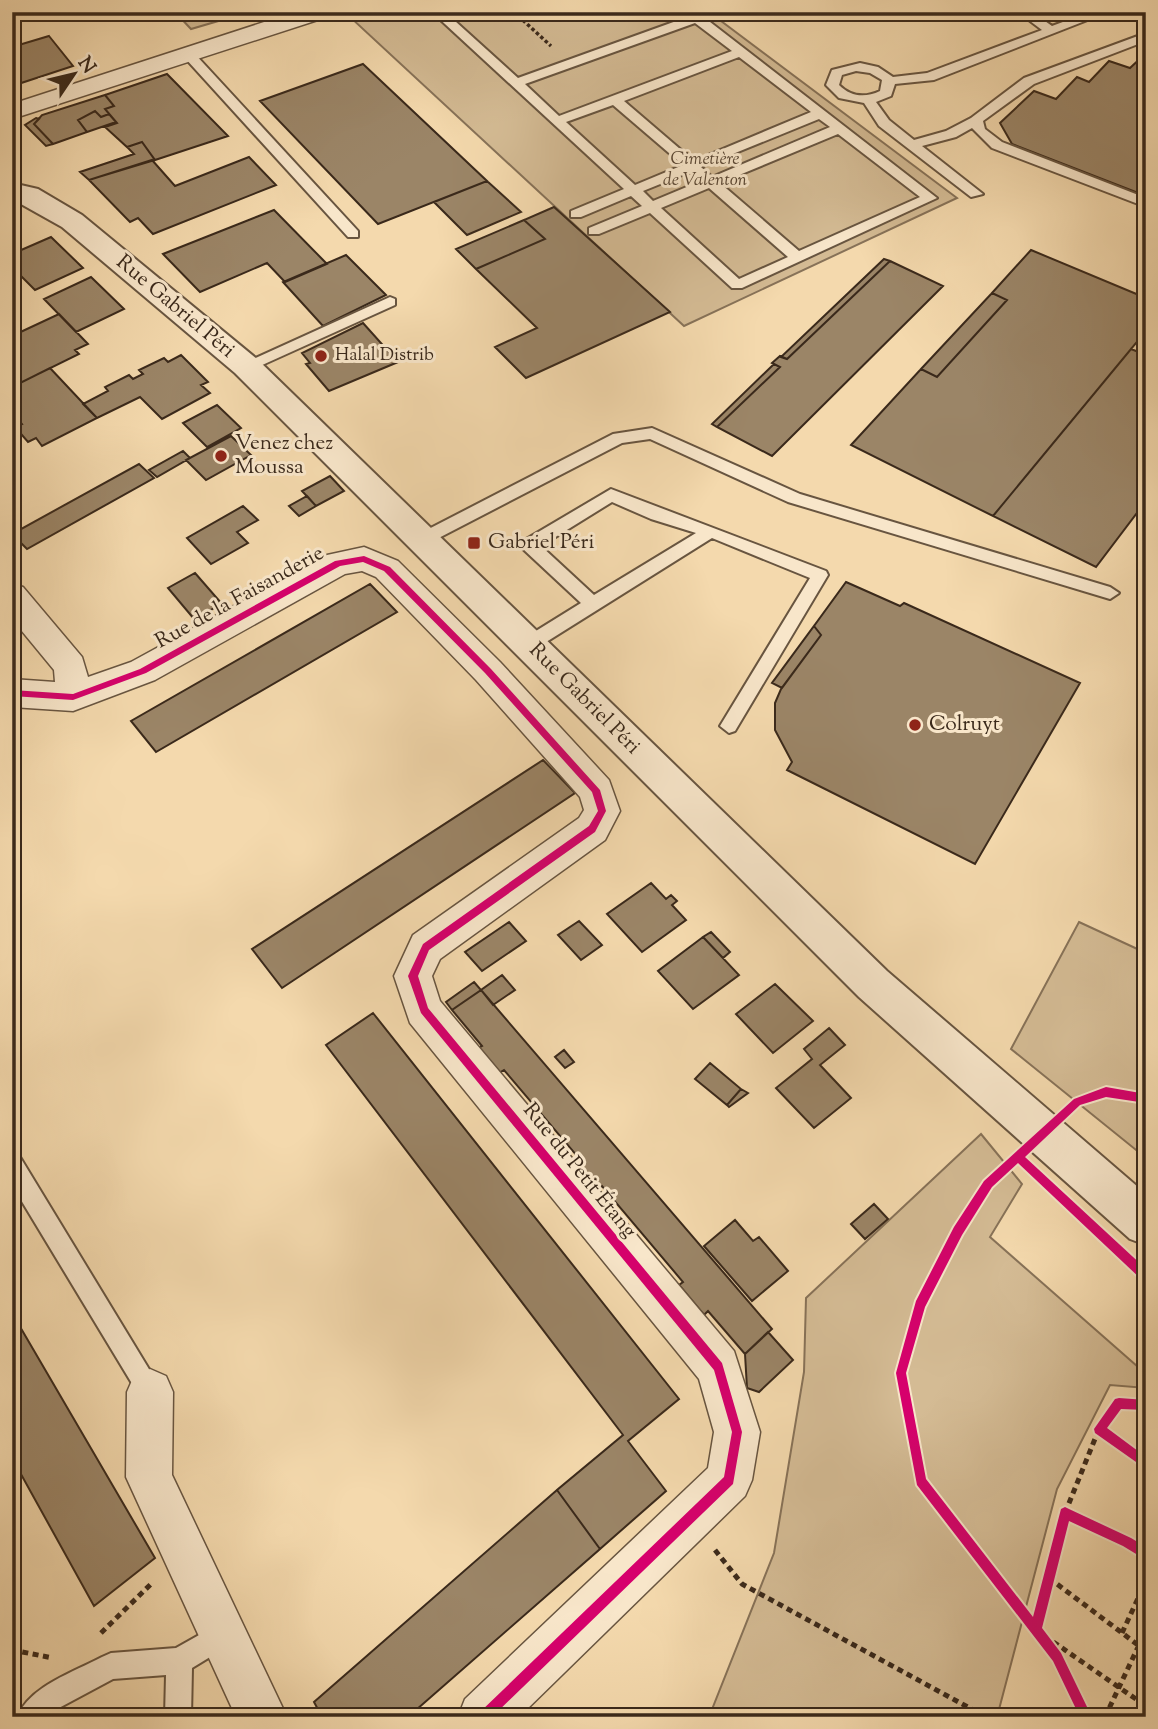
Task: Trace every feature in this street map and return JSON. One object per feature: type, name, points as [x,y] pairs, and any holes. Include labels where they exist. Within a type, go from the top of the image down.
[{"type":"street","points":[[12,112],[319,12]]},
{"type":"street","name":"Rue Gabriel Péri","points":[[12,191],[28,195],[72,221],[246,366],[873,984],[1146,1223]]},
{"type":"street","name":"Rue de la Faisanderie","points":[[12,693],[73,697],[143,671],[338,563],[363,559],[387,569],[488,671]]},
{"type":"street","points":[[12,596],[70,666],[73,697]]},
{"type":"street","points":[[488,671],[529,644]]},
{"type":"street","name":"Rue du Petit Étang","points":[[483,1717],[729,1480],[737,1432],[718,1367],[424,1010],[413,976],[426,947],[592,829],[602,811],[596,790],[488,671]]},
{"type":"street","points":[[150,1392],[149,1477],[262,1717]]},
{"type":"lane","points":[[438,12],[737,285],[930,198],[696,18],[516,83]]},
{"type":"lane","points":[[1024,12],[1051,32]]},
{"type":"lane","points":[[890,81],[886,93],[868,100],[845,96],[832,85],[836,73],[844,69],[866,67],[877,70],[890,81],[929,78],[1102,12]]},
{"type":"lane","points":[[913,144],[951,134],[977,120],[1029,81],[1146,37]]},
{"type":"lane","points":[[557,121],[741,52]]},
{"type":"lane","points":[[189,55],[353,233]]},
{"type":"lane","points":[[614,99],[797,257]]},
{"type":"lane","points":[[868,100],[884,123],[976,194]]},
{"type":"lane","points":[[576,214],[821,113]]},
{"type":"lane","points":[[977,120],[978,131],[997,145]]},
{"type":"lane","points":[[594,231],[840,128]]},
{"type":"lane","points":[[951,134],[997,145],[1146,203]]},
{"type":"lane","points":[[246,366],[390,302]]},
{"type":"lane","points":[[422,539],[619,438],[652,433],[794,498],[1110,593]]},
{"type":"lane","points":[[594,605],[529,545],[611,495],[657,515],[711,531],[821,575],[729,726]]},
{"type":"lane","points":[[529,644],[711,531]]},
{"type":"lane","points":[[12,1164],[150,1392]]},
{"type":"lane","points":[[30,1717],[48,1700],[111,1666],[179,1661],[224,1634]]},
{"type":"lane","points":[[178,1717],[179,1661]]},
{"type":"path","points":[[514,12],[570,63]]},
{"type":"path","points":[[1065,1513],[1099,1429]]},
{"type":"path","points":[[690,1518],[742,1584],[986,1717]]},
{"type":"path","points":[[90,1639],[102,1632],[186,1554]]},
{"type":"path","points":[[1049,1578],[1146,1651]]},
{"type":"path","points":[[1122,1633],[1146,1581]]},
{"type":"path","points":[[1036,1630],[1146,1706]]},
{"type":"path","points":[[1105,1717],[1139,1646]]},
{"type":"path","points":[[12,1650],[52,1658],[65,1651]]},
{"type":"green space","points":[[175,12],[249,12],[191,29]]},
{"type":"green space","name":"Cimetière de Valenton","points":[[364,12],[709,12],[957,198],[684,326],[350,17]]},
{"type":"green space","points":[[1079,922],[1146,953],[1146,1158],[1011,1049]]},
{"type":"green space","points":[[981,1134],[1022,1184],[990,1237],[1146,1374],[1146,1388],[1110,1385],[1057,1489],[997,1717],[709,1717],[774,1553],[804,1372],[806,1298]]},
{"type":"building","points":[[49,36],[73,66],[12,86],[12,47]]},
{"type":"building","points":[[1146,53],[1146,196],[1012,144],[1000,123],[1034,91],[1056,99],[1077,77],[1089,82],[1109,61],[1130,68]]},
{"type":"building","points":[[363,64],[487,181],[378,224],[260,101]]},
{"type":"building","points":[[167,74],[228,136],[155,160],[142,142],[127,147],[105,127],[117,123],[105,109],[114,106],[105,95]]},
{"type":"building","points":[[105,95],[114,106],[105,109],[109,114],[101,117],[95,111],[78,120],[87,132],[53,144],[34,124],[42,115]]},
{"type":"building","points":[[95,111],[101,117],[109,114],[116,122],[87,132],[78,120]]},
{"type":"building","points":[[36,118],[39,119],[34,124],[53,144],[46,146],[25,125]]},
{"type":"building","points":[[142,142],[155,160],[89,180],[80,172],[134,154],[127,147]]},
{"type":"building","points":[[249,157],[276,185],[153,234],[138,218],[130,222],[89,180],[152,160],[175,186]]},
{"type":"building","points":[[487,181],[521,212],[467,235],[434,202]]},
{"type":"building","points":[[554,207],[670,312],[526,378],[495,347],[537,328],[476,269],[545,239],[524,220]]},
{"type":"building","points":[[274,210],[327,264],[285,282],[267,263],[200,292],[163,254]]},
{"type":"building","points":[[524,220],[545,239],[476,269],[456,249]]},
{"type":"building","points":[[51,237],[83,268],[35,290],[12,267],[12,254]]},
{"type":"building","points":[[1031,250],[1146,298],[1146,331],[993,516],[851,445],[921,369],[937,377],[1007,300],[992,293]]},
{"type":"building","points":[[346,255],[386,295],[323,326],[283,282]]},
{"type":"building","points":[[884,259],[890,261],[787,359],[781,357]]},
{"type":"building","points":[[890,261],[943,286],[772,456],[717,427],[780,367],[772,363],[780,356],[787,359]]},
{"type":"building","points":[[91,277],[124,309],[76,332],[44,299]]},
{"type":"building","points":[[992,293],[1007,300],[937,377],[921,369]]},
{"type":"building","points":[[59,314],[88,344],[75,350],[79,354],[12,387],[12,336]]},
{"type":"building","points":[[363,323],[398,362],[329,391],[306,364],[310,363],[302,353]]},
{"type":"building","points":[[1131,349],[1146,355],[1146,501],[1096,567],[993,516]]},
{"type":"building","points":[[181,355],[208,382],[201,385],[210,393],[162,419],[140,397],[97,418],[83,404],[108,391],[105,387],[129,375],[133,379],[143,374],[139,370],[164,358],[168,362]]},
{"type":"building","points":[[774,364],[780,367],[717,427],[712,424]]},
{"type":"building","points":[[50,368],[97,418],[42,446],[36,438],[28,442],[15,427],[22,424],[15,416],[12,418],[12,387]]},
{"type":"building","points":[[217,405],[241,428],[207,447],[183,423]]},
{"type":"building","name":"Venez chez Moussa","points":[[231,436],[251,455],[206,480],[186,460]]},
{"type":"building","points":[[183,451],[190,458],[157,477],[149,470]]},
{"type":"building","points":[[139,464],[154,478],[27,549],[12,534]]},
{"type":"building","points":[[330,476],[344,491],[316,506],[302,491]]},
{"type":"building","points":[[307,496],[316,506],[299,516],[289,506]]},
{"type":"building","points":[[243,506],[258,520],[237,532],[248,543],[211,564],[187,538]]},
{"type":"building","points":[[195,573],[222,604],[194,619],[168,588]]},
{"type":"building","name":"Colruyt","points":[[846,582],[900,606],[904,603],[1080,683],[975,864],[787,770],[792,762],[775,730],[775,703],[781,689],[821,635],[814,626]]},
{"type":"building","points":[[370,584],[397,612],[156,752],[131,721]]},
{"type":"building","points":[[814,626],[821,635],[782,688],[772,683]]},
{"type":"building","points":[[543,760],[575,793],[282,988],[252,949]]},
{"type":"building","points":[[651,883],[666,899],[671,895],[677,901],[672,905],[686,920],[642,952],[607,914]]},
{"type":"building","points":[[579,921],[602,945],[581,960],[558,935]]},
{"type":"building","points":[[509,922],[526,941],[482,971],[465,952]]},
{"type":"building","points":[[711,932],[730,952],[723,958],[703,937]]},
{"type":"building","points":[[703,937],[739,975],[693,1009],[658,971]]},
{"type":"building","points":[[502,975],[515,990],[493,1005],[481,990]]},
{"type":"building","points":[[474,982],[481,990],[452,1010],[446,1002]]},
{"type":"building","points":[[775,984],[813,1021],[773,1053],[736,1014]]},
{"type":"building","points":[[481,990],[772,1329],[745,1354],[708,1311],[704,1315],[679,1285],[683,1282],[602,1186],[598,1189],[574,1160],[578,1157],[504,1070],[499,1073],[478,1048],[482,1046],[452,1010]]},
{"type":"building","points":[[373,1013],[679,1399],[628,1441],[666,1491],[600,1549],[557,1490],[623,1435],[326,1045]]},
{"type":"building","points":[[829,1028],[845,1045],[820,1065],[851,1098],[814,1128],[776,1088],[812,1059],[804,1049]]},
{"type":"building","points":[[564,1050],[574,1062],[565,1068],[555,1057]]},
{"type":"building","points":[[710,1063],[741,1089],[727,1105],[695,1079]]},
{"type":"building","points":[[741,1089],[748,1093],[729,1107],[727,1105]]},
{"type":"building","points":[[874,1204],[888,1219],[865,1239],[851,1224]]},
{"type":"building","points":[[735,1220],[753,1241],[759,1237],[788,1271],[752,1301],[704,1246]]},
{"type":"building","points":[[12,1313],[155,1558],[94,1606],[12,1458]]},
{"type":"building","points":[[768,1332],[793,1360],[759,1392],[747,1388],[745,1354]]},
{"type":"building","points":[[557,1490],[600,1549],[408,1717],[322,1717],[314,1702]]},
{"type":"cycle path","points":[[12,693],[73,697],[143,671],[338,563],[364,559],[387,569],[488,671],[596,790],[602,811],[592,829],[426,947],[413,976],[424,1010],[718,1367],[737,1432],[729,1480],[483,1717]]},
{"type":"cycle path","points":[[1082,1717],[1083,1711],[1057,1657],[921,1481],[901,1373],[920,1305],[958,1231],[988,1184],[1077,1102],[1106,1092],[1146,1099]]},
{"type":"cycle path","points":[[1017,1156],[1146,1276]]},
{"type":"cycle path","points":[[1146,1405],[1119,1403],[1099,1429],[1146,1464]]},
{"type":"cycle path","points":[[1036,1630],[1065,1513],[1127,1542],[1146,1554]]},
{"type":"place","name":"Halal Distrib","points":[[321,356]]},
{"type":"place","name":"Venez chez Moussa","points":[[221,456]]},
{"type":"place","name":"Gabriel Péri","points":[[474,543]]},
{"type":"place","name":"Colruyt","points":[[915,725]]}]
